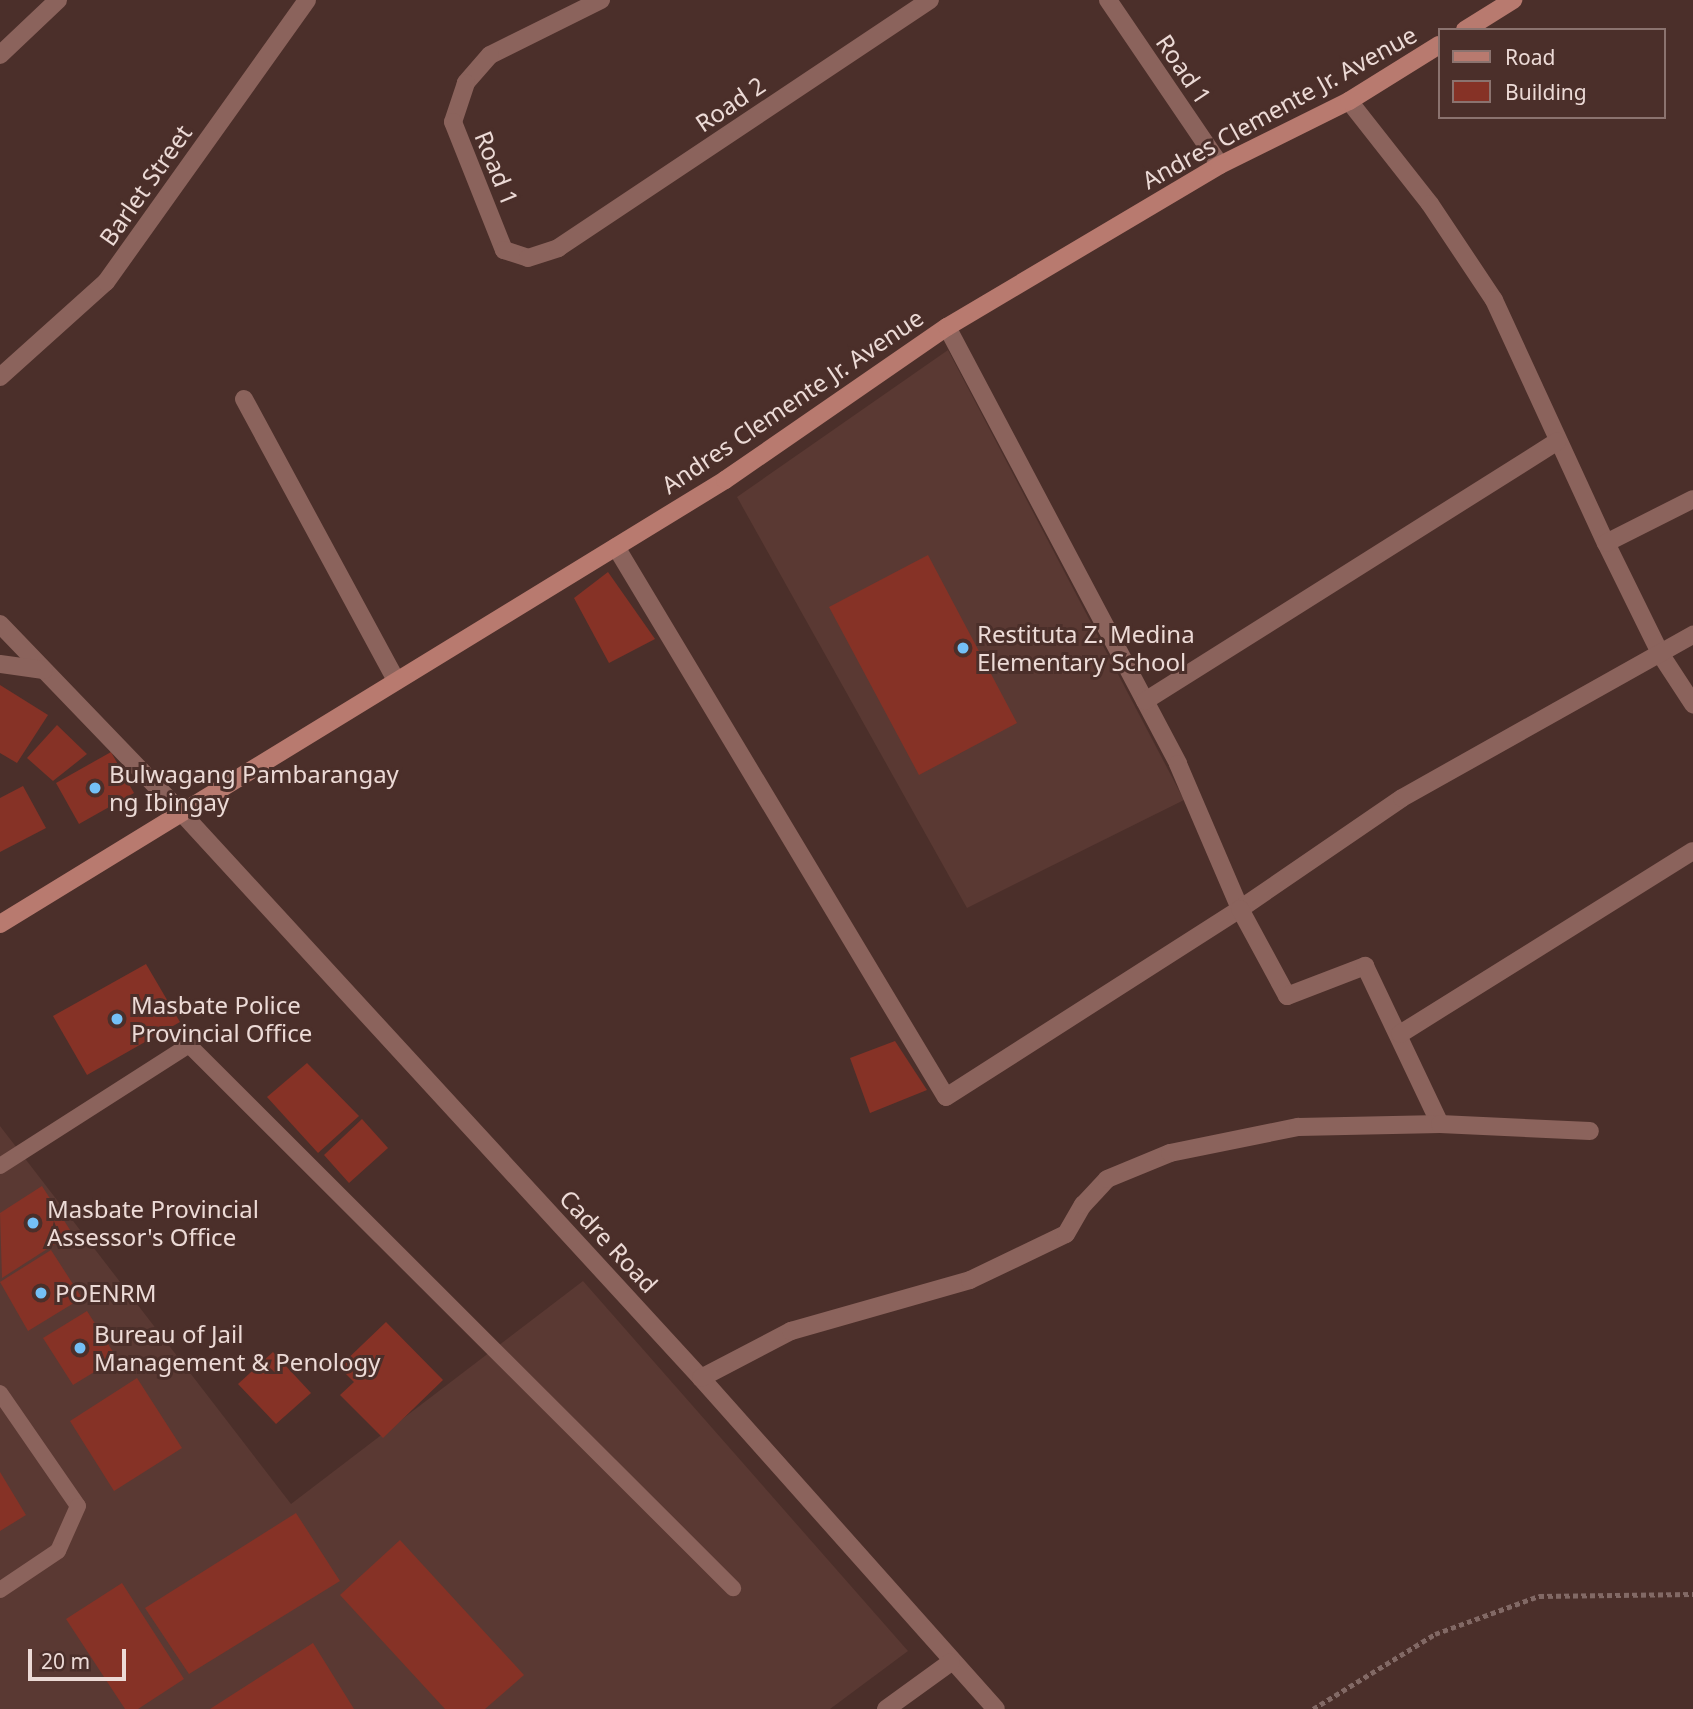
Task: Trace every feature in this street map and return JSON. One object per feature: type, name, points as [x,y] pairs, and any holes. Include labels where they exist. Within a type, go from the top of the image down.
[{"type":"main road","points":[[1468,28],[1513,0]]},
{"type":"main road","name":"Andres Clemente Jr. Avenue","points":[[0,924],[180,811],[725,480],[947,327],[1220,165],[1349,101],[1438,46]]},
{"type":"street","points":[[0,55],[58,0]]},
{"type":"street","name":"Barlet Street","points":[[0,377],[106,282],[307,0]]},
{"type":"street","name":"Road 1","points":[[558,248],[528,258],[504,250],[453,122],[466,83],[490,55],[601,0]]},
{"type":"street","name":"Road 2","points":[[558,248],[930,0]]},
{"type":"street","name":"Road 1","points":[[1108,0],[1220,165]]},
{"type":"street","points":[[1349,101],[1430,204],[1494,300],[1557,442],[1661,655],[1693,704]]},
{"type":"street","points":[[947,327],[1178,764],[1240,909],[1287,996],[1365,966],[1400,1034],[1440,1124]]},
{"type":"street","points":[[244,399],[396,680]]},
{"type":"street","points":[[1144,701],[1557,442]]},
{"type":"street","points":[[1606,543],[1693,499]]},
{"type":"street","points":[[616,547],[946,1097],[1240,909],[1402,798],[1693,635]]},
{"type":"street","name":"Cadre Road","points":[[0,624],[180,811],[701,1378],[951,1662],[996,1709]]},
{"type":"street","points":[[0,664],[44,670]]},
{"type":"street","points":[[1400,1034],[1693,851]]},
{"type":"street","points":[[701,1378],[791,1331],[982,1274],[1066,1234],[1083,1205],[1107,1178],[1170,1153],[1298,1128],[1440,1124],[1590,1131]]},
{"type":"street","points":[[886,1709],[951,1662]]},
{"type":"lane","points":[[0,1166],[189,1045],[733,1588]]},
{"type":"lane","points":[[0,1393],[78,1506],[58,1551],[0,1590]]},
{"type":"path","points":[[1313,1709],[1434,1634],[1539,1596],[1693,1594]]},
{"type":"shaded area","name":"Restituta Z. Medina Elementary School","points":[[948,350],[1184,800],[967,908],[737,497]]},
{"type":"shaded area","points":[[0,1126],[291,1504],[583,1281],[908,1651],[830,1709],[0,1709]]},
{"type":"building","points":[[928,555],[1017,723],[919,775],[829,607]]},
{"type":"building","points":[[608,572],[655,639],[609,663],[574,598]]},
{"type":"building","points":[[0,685],[48,715],[17,763],[0,753]]},
{"type":"building","points":[[57,725],[87,754],[53,781],[27,758]]},
{"type":"building","name":"Bulwagang Pambarangay ng Ibingay","points":[[111,752],[134,793],[79,824],[56,783]]},
{"type":"building","points":[[23,786],[46,828],[0,852],[0,798]]},
{"type":"building","name":"Masbate Police Provincial Office","points":[[146,964],[180,1022],[87,1075],[53,1016]]},
{"type":"building","points":[[895,1041],[927,1090],[870,1113],[850,1058]]},
{"type":"building","points":[[307,1063],[359,1116],[318,1153],[267,1097]]},
{"type":"building","points":[[362,1119],[388,1148],[349,1183],[324,1155]]},
{"type":"building","name":"Masbate Provincial Assessor's Office","points":[[42,1186],[72,1233],[2,1278],[0,1213]]},
{"type":"building","name":"POENRM","points":[[51,1250],[82,1298],[28,1331],[0,1282]]},
{"type":"building","name":"Bureau of Jail Management & Penology","points":[[87,1311],[117,1358],[73,1385],[43,1338]]},
{"type":"building","points":[[386,1322],[443,1380],[383,1438],[340,1395],[354,1382],[339,1367]]},
{"type":"building","points":[[273,1352],[311,1393],[276,1424],[238,1384]]},
{"type":"building","points":[[137,1378],[182,1448],[114,1491],[70,1421]]},
{"type":"building","points":[[0,1472],[26,1515],[0,1531]]},
{"type":"building","points":[[296,1513],[340,1581],[189,1674],[145,1608]]},
{"type":"building","points":[[400,1540],[524,1675],[485,1709],[445,1709],[340,1595]]},
{"type":"building","points":[[122,1583],[184,1679],[138,1709],[125,1709],[66,1619]]},
{"type":"building","points":[[313,1643],[354,1709],[210,1709]]},
{"type":"place","name":"Restituta Z. Medina Elementary School","points":[[963,648]]},
{"type":"place","name":"Bulwagang Pambarangay ng Ibingay","points":[[95,788]]},
{"type":"place","name":"Masbate Police Provincial Office","points":[[117,1019]]},
{"type":"place","name":"Masbate Provincial Assessor's Office","points":[[33,1223]]},
{"type":"place","name":"POENRM","points":[[41,1293]]},
{"type":"place","name":"Bureau of Jail Management & Penology","points":[[80,1348]]}]
